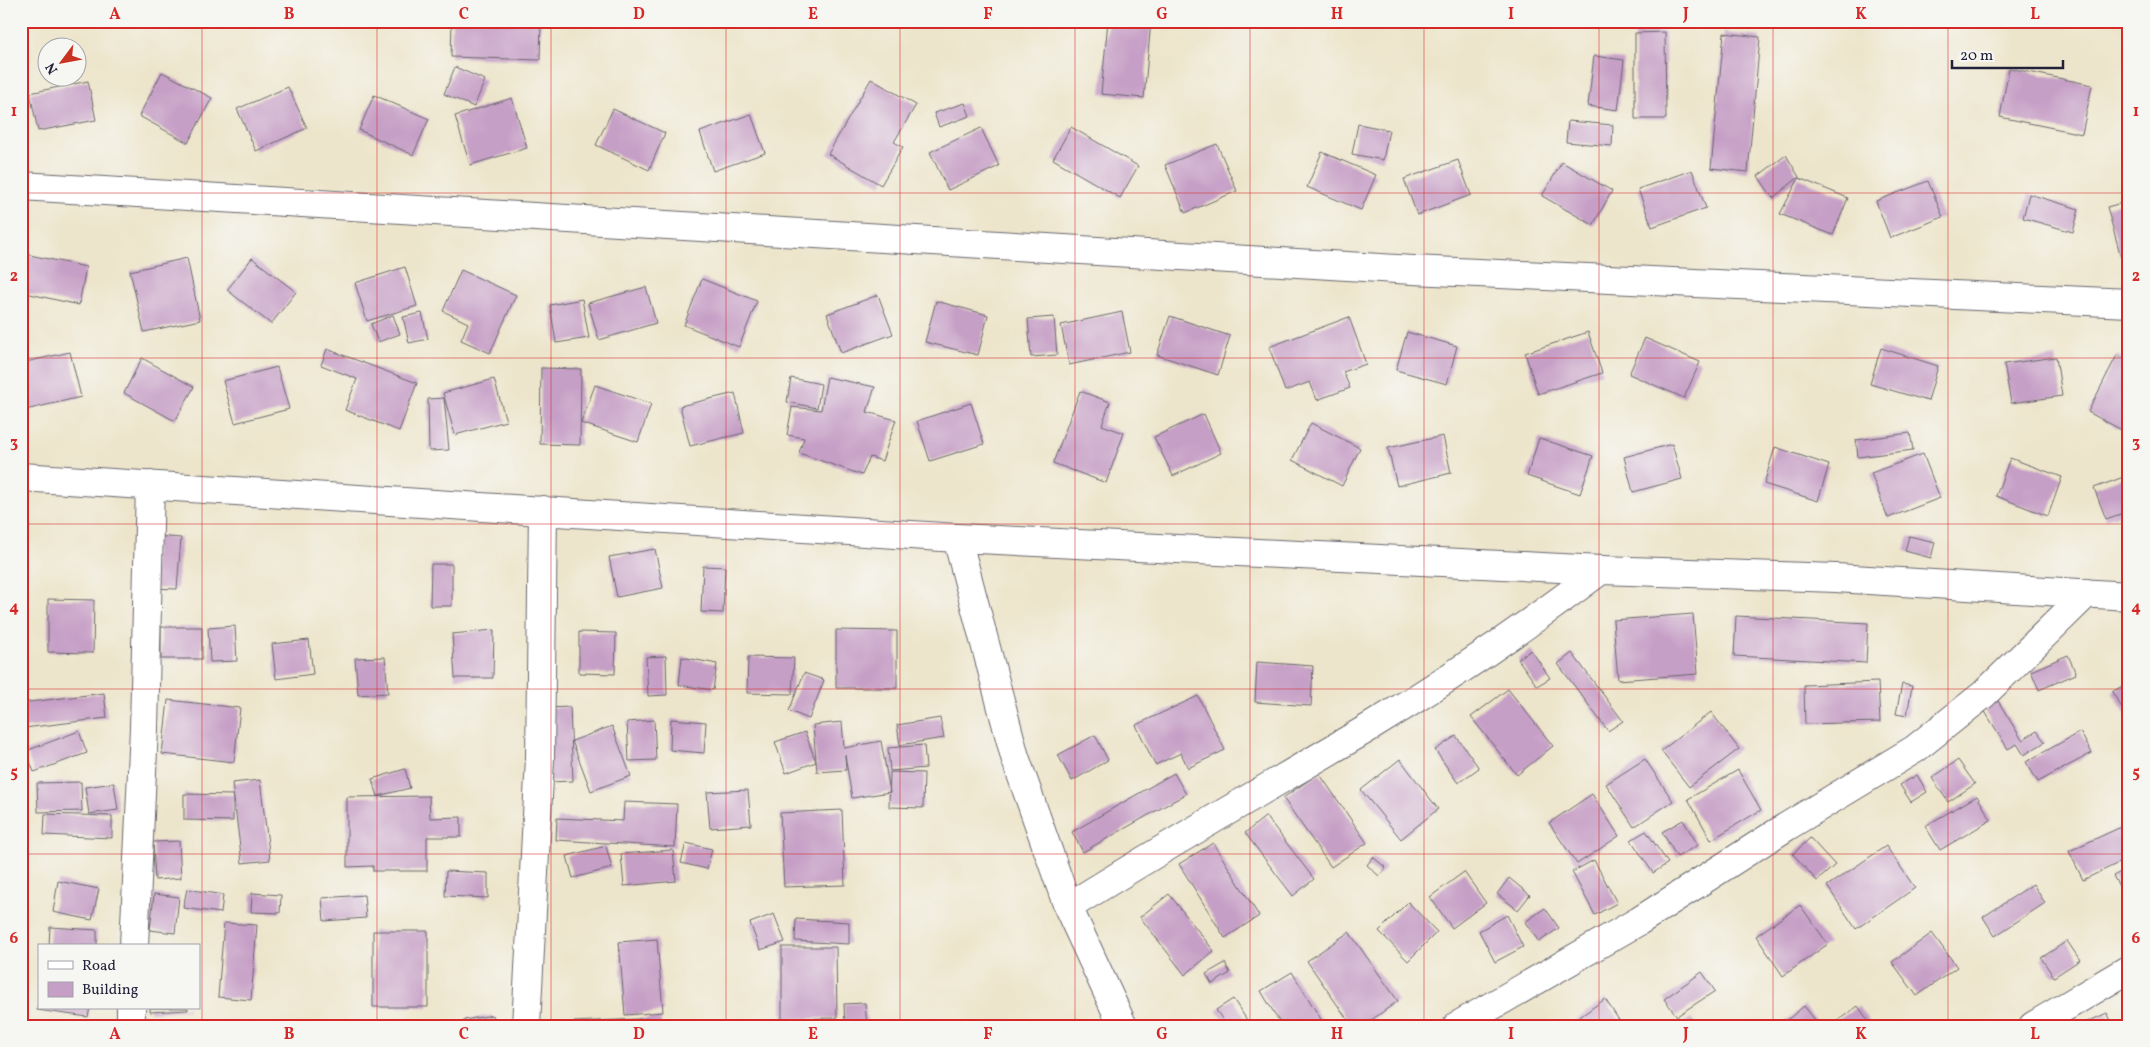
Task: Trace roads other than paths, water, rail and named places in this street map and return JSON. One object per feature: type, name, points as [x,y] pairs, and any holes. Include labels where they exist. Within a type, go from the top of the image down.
[{"type":"street","points":[[21,186],[1413,270],[2129,303]]},
{"type":"street","points":[[21,477],[957,538],[1601,570],[1836,578],[2129,596]]},
{"type":"street","points":[[134,944],[144,728],[150,485]]},
{"type":"street","points":[[526,1026],[540,758],[543,510]]},
{"type":"street","points":[[957,538],[1015,757],[1068,907],[1123,1026]]},
{"type":"street","points":[[1068,907],[1142,860],[1371,726],[1437,685],[1534,620],[1601,570]]},
{"type":"street","points":[[1458,1026],[1639,921],[1786,827],[1915,749],[1984,694],[2087,593]]},
{"type":"street","points":[[2033,1026],[2129,969]]},
{"type":"street","points":[[131,1026],[132,1010]]}]
